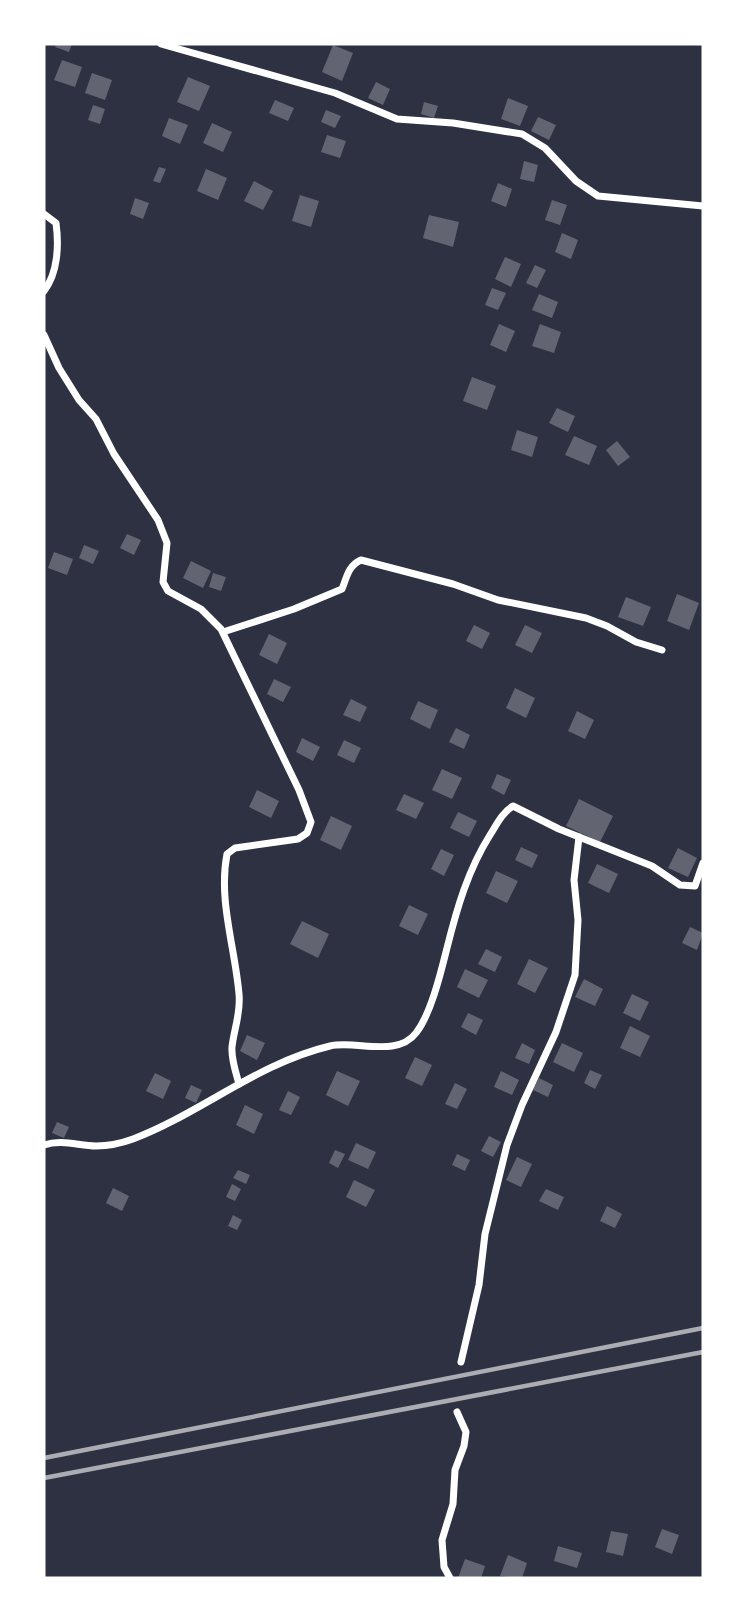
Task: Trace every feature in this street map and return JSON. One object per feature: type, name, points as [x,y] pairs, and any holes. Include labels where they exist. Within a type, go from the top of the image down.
[{"type":"street","points":[[160,44],[335,93],[397,119],[453,123],[522,134],[545,148],[576,181],[598,196],[703,206]]},
{"type":"street","points":[[44,214],[56,223],[58,239],[54,268],[44,291]]},
{"type":"street","points":[[44,335],[59,369],[79,400],[96,419],[114,454],[158,520],[167,543],[163,582],[167,591],[201,608],[223,632],[299,790],[311,822],[307,834],[299,839],[235,848],[227,854],[224,870],[225,901],[239,996],[239,1014],[232,1051],[239,1084]]},
{"type":"street","points":[[223,632],[295,609],[342,589],[348,570],[361,560],[453,584],[498,600],[586,618],[636,642],[662,650]]},
{"type":"street","points":[[44,1145],[64,1142],[95,1146],[130,1140],[170,1124],[239,1084],[290,1059],[332,1045],[383,1046],[405,1043],[416,1033],[438,981],[467,880],[480,851],[505,811],[513,806],[579,837],[652,866],[680,885],[695,886],[703,863]]},
{"type":"street","points":[[461,1362],[479,1285],[485,1234],[507,1145],[555,1032],[575,975],[578,920],[574,880],[579,837]]},
{"type":"street","points":[[450,1578],[444,1567],[442,1540],[453,1504],[455,1471],[466,1432],[457,1412]]},
{"type":"building","points":[[56,44],[72,44],[69,52],[55,47]]},
{"type":"building","points":[[333,45],[353,53],[342,81],[322,72]]},
{"type":"building","points":[[62,60],[82,67],[75,87],[54,80]]},
{"type":"building","points":[[92,73],[112,80],[105,100],[85,93]]},
{"type":"building","points":[[188,77],[210,86],[199,111],[177,102]]},
{"type":"building","points":[[376,82],[390,89],[383,105],[368,98]]},
{"type":"building","points":[[508,98],[528,106],[520,126],[501,119]]},
{"type":"building","points":[[275,100],[294,108],[288,121],[269,113]]},
{"type":"building","points":[[424,102],[438,106],[434,118],[421,114]]},
{"type":"building","points":[[93,105],[105,109],[100,124],[88,120]]},
{"type":"building","points":[[326,110],[341,116],[335,128],[321,122]]},
{"type":"building","points":[[538,117],[556,125],[549,140],[531,131]]},
{"type":"building","points":[[169,118],[188,125],[180,144],[162,136]]},
{"type":"building","points":[[212,123],[232,132],[223,152],[203,143]]},
{"type":"building","points":[[327,135],[346,141],[340,158],[321,152]]},
{"type":"building","points":[[524,161],[538,165],[534,182],[520,179]]},
{"type":"building","points":[[159,167],[166,169],[160,183],[153,181]]},
{"type":"building","points":[[206,169],[227,178],[218,200],[197,191]]},
{"type":"building","points":[[254,181],[273,191],[263,210],[244,201]]},
{"type":"building","points":[[498,183],[512,189],[506,207],[491,201]]},
{"type":"building","points":[[300,195],[319,201],[311,227],[292,221]]},
{"type":"building","points":[[135,198],[149,203],[143,219],[130,214]]},
{"type":"building","points":[[552,200],[567,205],[560,225],[545,220]]},
{"type":"building","points":[[429,215],[459,222],[453,247],[423,238]]},
{"type":"building","points":[[562,233],[578,240],[571,259],[555,252]]},
{"type":"building","points":[[505,257],[521,264],[511,287],[495,279]]},
{"type":"building","points":[[535,265],[546,270],[537,288],[526,283]]},
{"type":"building","points":[[492,288],[506,293],[498,310],[485,305]]},
{"type":"building","points":[[539,294],[558,302],[552,318],[532,310]]},
{"type":"building","points":[[499,324],[515,331],[506,352],[490,345]]},
{"type":"building","points":[[540,324],[561,332],[554,353],[532,346]]},
{"type":"building","points":[[472,377],[496,386],[487,410],[463,401]]},
{"type":"building","points":[[557,408],[575,416],[568,432],[549,423]]},
{"type":"building","points":[[517,430],[538,437],[532,457],[511,450]]},
{"type":"building","points":[[574,436],[597,446],[589,465],[565,455]]},
{"type":"building","points":[[617,441],[630,457],[618,466],[606,450]]},
{"type":"building","points":[[127,534],[141,540],[134,555],[120,548]]},
{"type":"building","points":[[84,545],[99,551],[93,564],[79,558]]},
{"type":"building","points":[[54,552],[73,559],[67,575],[48,568]]},
{"type":"building","points":[[191,561],[211,571],[203,588],[183,578]]},
{"type":"building","points":[[213,573],[226,577],[221,591],[209,587]]},
{"type":"building","points":[[677,594],[699,603],[689,630],[667,621]]},
{"type":"building","points":[[626,597],[651,607],[643,626],[618,617]]},
{"type":"building","points":[[474,625],[490,633],[482,649],[466,641]]},
{"type":"building","points":[[525,625],[542,633],[532,653],[515,645]]},
{"type":"building","points":[[269,634],[287,643],[277,664],[259,655]]},
{"type":"building","points":[[274,679],[291,687],[283,702],[267,694]]},
{"type":"building","points":[[515,688],[535,698],[526,718],[506,708]]},
{"type":"building","points":[[351,699],[367,707],[360,722],[343,715]]},
{"type":"building","points":[[418,701],[438,710],[430,729],[410,719]]},
{"type":"building","points":[[577,711],[594,720],[585,739],[568,731]]},
{"type":"building","points":[[456,728],[470,735],[464,749],[449,742]]},
{"type":"building","points":[[302,738],[320,747],[313,761],[296,752]]},
{"type":"building","points":[[344,740],[361,748],[354,763],[337,755]]},
{"type":"building","points":[[442,769],[462,778],[452,799],[432,790]]},
{"type":"building","points":[[497,774],[511,780],[504,795],[491,788]]},
{"type":"building","points":[[257,790],[279,801],[271,818],[249,807]]},
{"type":"building","points":[[404,794],[424,803],[416,819],[396,810]]},
{"type":"building","points":[[579,799],[613,816],[600,842],[566,826]]},
{"type":"building","points":[[458,812],[477,821],[469,837],[450,828]]},
{"type":"building","points":[[331,816],[352,826],[341,850],[320,840]]},
{"type":"building","points":[[521,847],[538,855],[532,868],[515,860]]},
{"type":"building","points":[[678,848],[697,858],[688,877],[668,868]]},
{"type":"building","points":[[441,849],[454,855],[444,876],[431,869]]},
{"type":"building","points":[[597,864],[618,874],[609,893],[588,883]]},
{"type":"building","points":[[496,871],[518,881],[507,903],[486,893]]},
{"type":"building","points":[[409,905],[428,914],[418,935],[399,926]]},
{"type":"building","points":[[302,921],[329,934],[318,958],[290,944]]},
{"type":"building","points":[[690,927],[703,933],[697,950],[682,943]]},
{"type":"building","points":[[486,949],[502,957],[495,972],[478,964]]},
{"type":"building","points":[[529,959],[548,968],[535,993],[517,984]]},
{"type":"building","points":[[465,969],[488,980],[479,998],[457,987]]},
{"type":"building","points":[[584,979],[603,989],[595,1006],[575,997]]},
{"type":"building","points":[[632,994],[649,1002],[640,1021],[623,1013]]},
{"type":"building","points":[[468,1013],[483,1020],[476,1035],[461,1027]]},
{"type":"building","points":[[630,1026],[650,1036],[640,1057],[620,1048]]},
{"type":"building","points":[[247,1035],[265,1043],[257,1060],[240,1051]]},
{"type":"building","points":[[522,1043],[535,1050],[529,1064],[515,1058]]},
{"type":"building","points":[[562,1043],[583,1053],[574,1072],[553,1062]]},
{"type":"building","points":[[415,1057],[432,1065],[422,1086],[405,1078]]},
{"type":"building","points":[[590,1070],[602,1075],[595,1089],[584,1083]]},
{"type":"building","points":[[337,1071],[360,1081],[348,1106],[326,1095]]},
{"type":"building","points":[[501,1071],[519,1080],[512,1095],[494,1087]]},
{"type":"building","points":[[155,1073],[171,1081],[163,1099],[146,1091]]},
{"type":"building","points":[[539,1078],[553,1085],[548,1097],[533,1090]]},
{"type":"building","points":[[455,1083],[467,1089],[457,1109],[445,1104]]},
{"type":"building","points":[[191,1085],[202,1090],[196,1103],[185,1098]]},
{"type":"building","points":[[288,1091],[300,1097],[291,1115],[279,1110]]},
{"type":"building","points":[[245,1105],[263,1114],[254,1134],[236,1125]]},
{"type":"building","points":[[57,1122],[69,1127],[64,1138],[52,1133]]},
{"type":"building","points":[[489,1136],[501,1142],[493,1157],[481,1151]]},
{"type":"building","points":[[356,1143],[376,1152],[368,1169],[348,1160]]},
{"type":"building","points":[[335,1150],[345,1154],[338,1168],[329,1163]]},
{"type":"building","points":[[457,1154],[470,1160],[465,1171],[452,1165]]},
{"type":"building","points":[[517,1157],[532,1164],[521,1187],[506,1180]]},
{"type":"building","points":[[238,1170],[250,1175],[246,1184],[233,1178]]},
{"type":"building","points":[[354,1180],[375,1190],[366,1207],[346,1197]]},
{"type":"building","points":[[232,1184],[241,1189],[235,1201],[226,1197]]},
{"type":"building","points":[[113,1188],[129,1196],[122,1211],[106,1203]]},
{"type":"building","points":[[546,1189],[564,1197],[558,1210],[539,1201]]},
{"type":"building","points":[[607,1206],[622,1214],[615,1228],[600,1221]]},
{"type":"building","points":[[233,1215],[242,1220],[237,1230],[228,1226]]},
{"type":"building","points":[[662,1529],[679,1535],[672,1554],[655,1547]]},
{"type":"building","points":[[611,1531],[628,1534],[623,1556],[606,1552]]},
{"type":"building","points":[[558,1546],[582,1553],[577,1568],[554,1561]]},
{"type":"building","points":[[508,1555],[527,1563],[522,1578],[500,1576]]},
{"type":"building","points":[[465,1559],[485,1566],[481,1578],[458,1578]]},
{"type":"railway","points":[[44,1458],[703,1328]]},
{"type":"railway","points":[[44,1478],[703,1352]]}]
